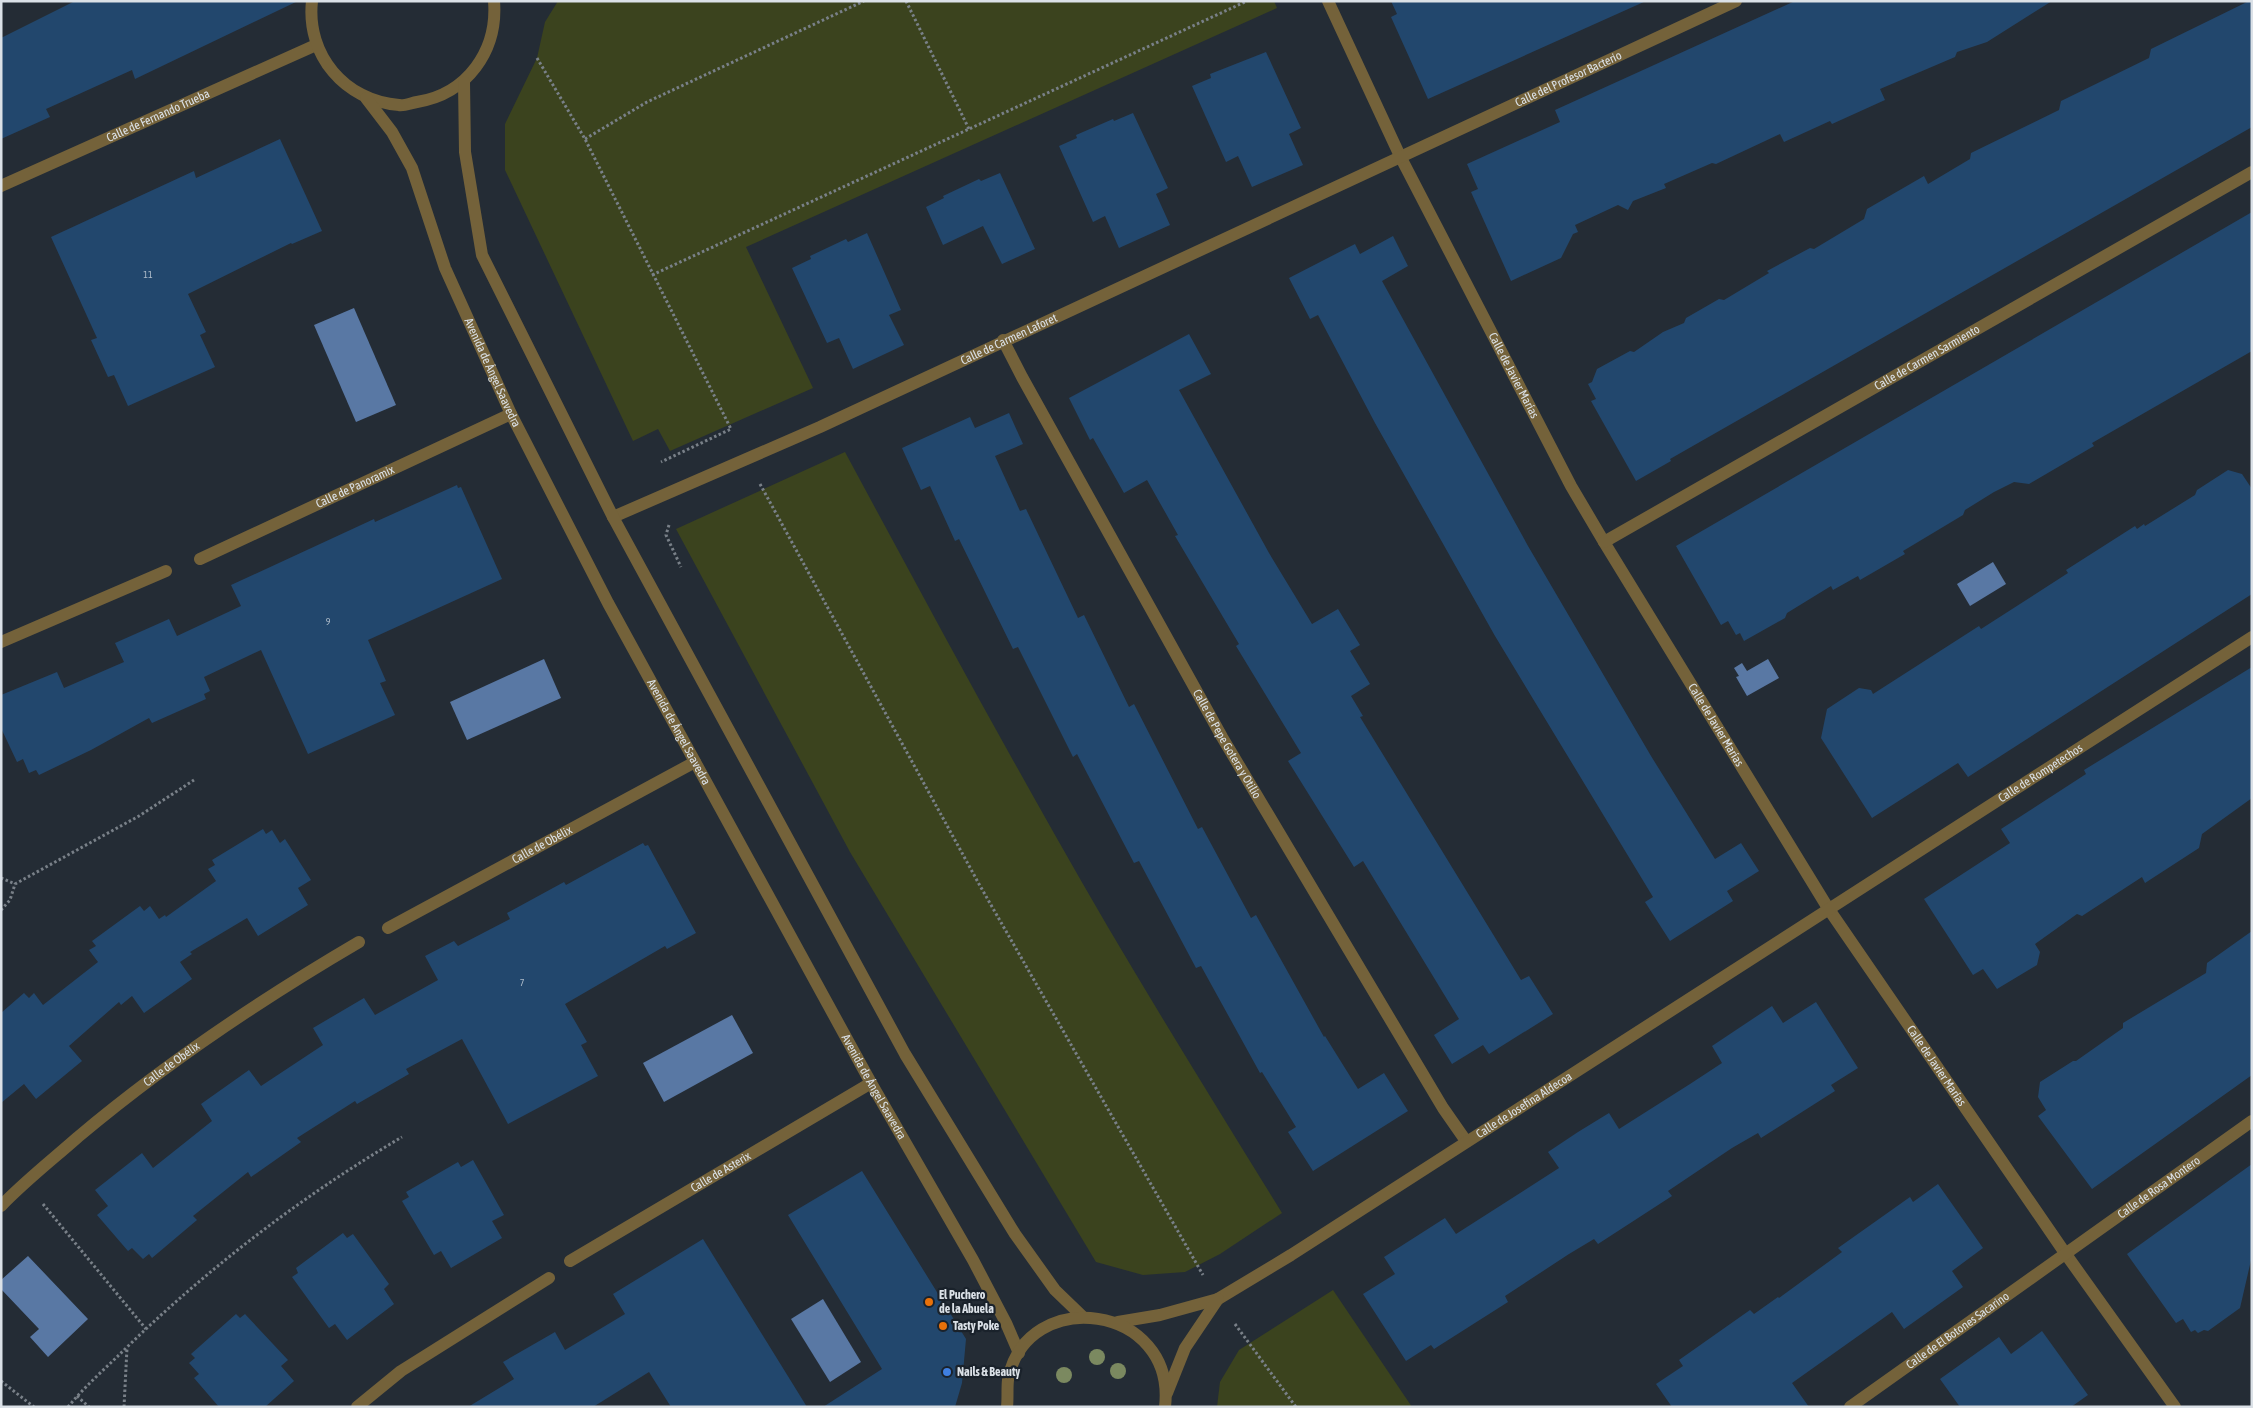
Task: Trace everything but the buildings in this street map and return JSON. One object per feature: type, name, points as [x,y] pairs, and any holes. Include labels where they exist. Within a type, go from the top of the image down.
[{"type":"street","points":[[312,1],[310,16],[316,45],[327,67],[344,85],[366,98],[400,105],[434,100],[464,82],[483,59],[493,32],[494,1]]},
{"type":"street","name":"Calle de Javier Marías","points":[[1328,1],[1400,156],[1572,486],[1604,542],[1828,908],[2065,1253],[2175,1407]]},
{"type":"street","name":"Calle del Profesor Bacterio","points":[[1400,156],[1736,1]]},
{"type":"street","name":"Calle de Fernando Trueba","points":[[1,186],[316,45]]},
{"type":"street","points":[[464,82],[465,152],[482,255],[614,517],[905,1054],[1015,1234],[1056,1290],[1082,1316]]},
{"type":"street","name":"Avenida de Ángel Saavedra","points":[[366,98],[392,132],[412,168],[445,268],[510,414],[608,603],[870,1083],[973,1260],[1006,1323],[1019,1353]]},
{"type":"street","name":"Calle de Carmen Laforet","points":[[614,517],[820,427],[1400,156]]},
{"type":"street","name":"Calle de Carmen Sarmiento","points":[[1604,542],[2252,172]]},
{"type":"street","name":"Calle de Pepe Gotera y Otilio","points":[[1003,340],[1222,736],[1443,1108],[1466,1141]]},
{"type":"street","name":"Calle de Panoramix","points":[[200,559],[510,414]]},
{"type":"street","points":[[1,642],[166,570]]},
{"type":"street","name":"Calle de Rompetechos","points":[[1828,908],[2252,637]]},
{"type":"street","name":"Calle de Obélix","points":[[388,928],[695,762]]},
{"type":"street","name":"Calle de Josefina Aldecoa","points":[[1118,1322],[1160,1316],[1218,1299],[1292,1255],[1828,908]]},
{"type":"street","name":"Calle de Obélix","points":[[1,1206],[25,1182],[110,1110],[224,1024],[288,983],[359,942]]},
{"type":"street","name":"Calle de Asterix","points":[[570,1261],[870,1083]]},
{"type":"street","name":"Calle de Rosa Montero","points":[[2065,1253],[2252,1120]]},
{"type":"street","name":"Calle de El Botones Sacarino","points":[[1850,1407],[2065,1253]]},
{"type":"street","points":[[358,1407],[402,1372],[549,1278]]},
{"type":"street","name":"Calle de Josefina Aldecoa","points":[[1167,1393],[1184,1348],[1218,1299]]},
{"type":"street","points":[[1007,1407],[1008,1379],[1019,1353],[1035,1334],[1057,1321],[1082,1316],[1118,1322],[1142,1339],[1160,1364],[1167,1393],[1166,1407]]},
{"type":"path","points":[[585,139],[646,102],[864,1]]},
{"type":"path","points":[[906,1],[969,129]]},
{"type":"path","points":[[652,275],[1247,1]]},
{"type":"path","points":[[537,58],[585,139],[731,430],[661,462]]},
{"type":"path","points":[[752,486],[760,483],[980,884],[1218,1299],[1296,1407]]},
{"type":"path","points":[[678,521],[668,525],[666,535],[682,567]]},
{"type":"path","points":[[1,910],[10,900],[15,884],[139,816],[194,780]]},
{"type":"path","points":[[1,878],[15,884]]},
{"type":"path","points":[[68,1407],[146,1328],[241,1246],[348,1169],[402,1137]]},
{"type":"path","points":[[25,1182],[146,1328]]},
{"type":"path","points":[[124,1407],[127,1348]]},
{"type":"path","points":[[1,1381],[34,1407]]},
{"type":"path","points":[[77,1396],[89,1407]]},
{"type":"green space","points":[[558,1],[1274,1],[1277,8],[746,247],[813,388],[670,451],[658,429],[633,441],[505,170],[505,124],[537,58],[545,22]]},
{"type":"green space","points":[[845,452],[975,692],[1082,883],[1282,1213],[1220,1254],[1185,1272],[1143,1275],[1096,1262],[850,852],[676,529]]},
{"type":"green space","points":[[1333,1290],[1412,1407],[1217,1407],[1220,1382],[1239,1350]]},
{"type":"water","points":[[354,308],[396,405],[356,422],[314,325]]},
{"type":"water","points":[[1993,562],[2006,584],[1970,606],[1957,584]]},
{"type":"water","points":[[544,659],[561,698],[467,740],[450,702]]},
{"type":"water","points":[[1768,659],[1779,678],[1747,696],[1736,677],[1739,676],[1734,668],[1742,663],[1747,671]]},
{"type":"water","points":[[732,1015],[753,1053],[664,1102],[643,1063]]},
{"type":"water","points":[[28,1256],[88,1319],[48,1357],[30,1337],[39,1329],[1,1289],[1,1280]]},
{"type":"water","points":[[823,1299],[861,1362],[830,1382],[791,1319]]},
{"type":"place","name":"El Puchero de la Abuela","points":[[929,1302]]},
{"type":"place","name":"Tasty Poke","points":[[943,1326]]},
{"type":"place","name":"Nails & Beauty","points":[[947,1372]]}]
